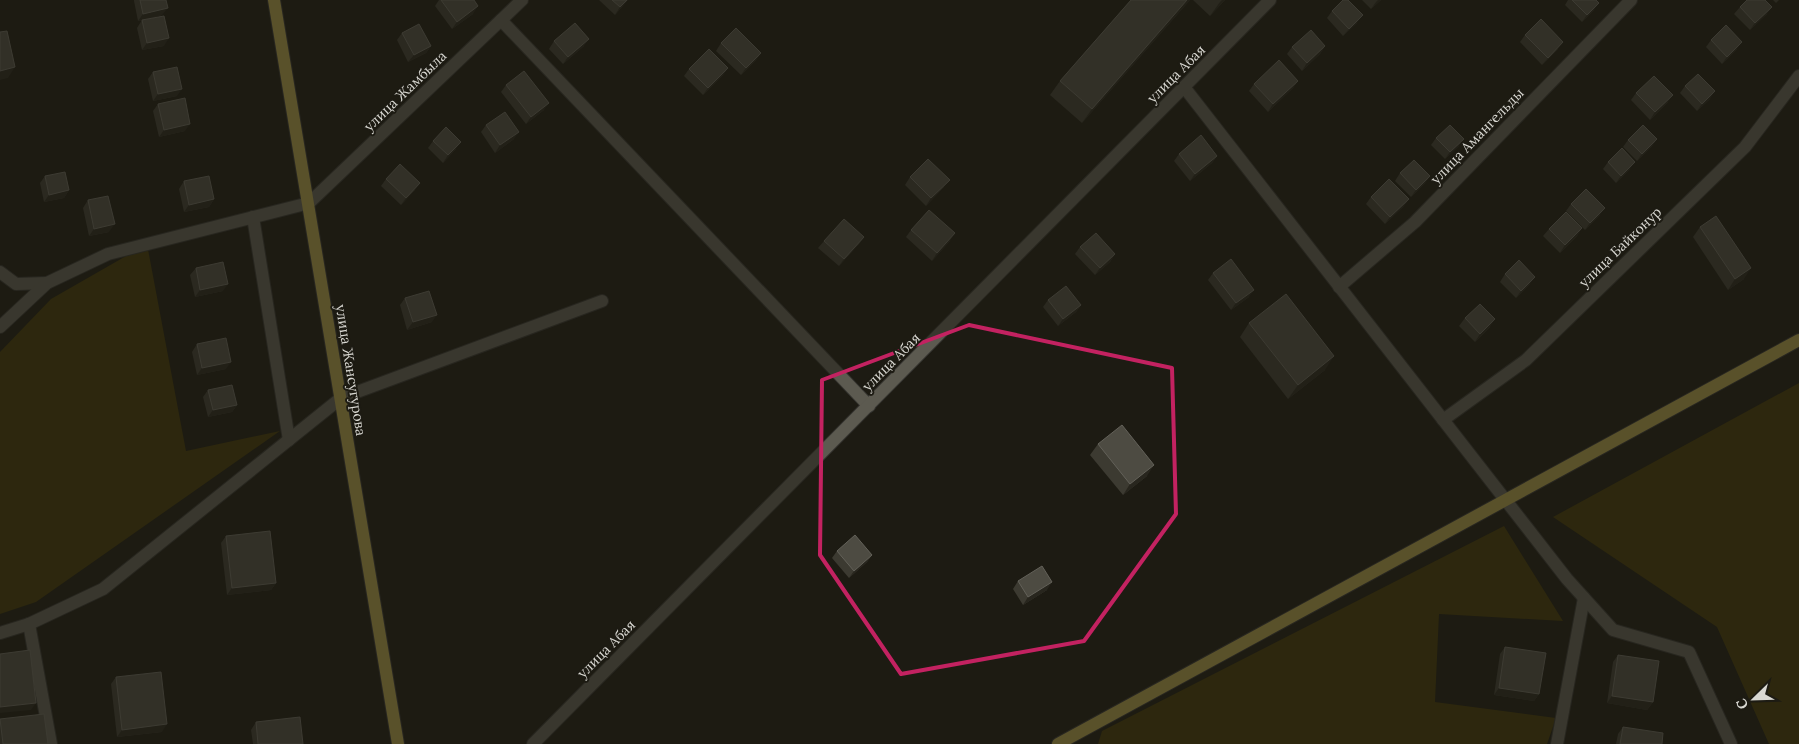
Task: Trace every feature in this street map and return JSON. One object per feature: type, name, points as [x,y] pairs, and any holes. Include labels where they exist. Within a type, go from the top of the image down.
[{"type":"main road","name":"улица Жансугурова","points":[[274,0],[398,744]]},
{"type":"main road","points":[[1058,744],[1078,738],[1506,500],[1799,340]]},
{"type":"street","name":"улица Жамбыла","points":[[309,203],[522,0]]},
{"type":"street","name":"улица Абая","points":[[533,744],[1270,0]]},
{"type":"street","name":"улица Амангельды","points":[[1340,287],[1415,222],[1630,0]]},
{"type":"street","points":[[501,20],[869,406]]},
{"type":"street","name":"улица Байконур","points":[[1443,420],[1526,360],[1745,147],[1799,76]]},
{"type":"street","points":[[1184,87],[1584,598],[1613,630],[1688,652],[1731,744]]},
{"type":"street","points":[[0,327],[47,283],[108,254],[309,203]]},
{"type":"street","points":[[254,217],[289,440]]},
{"type":"street","points":[[0,272],[16,284],[47,283]]},
{"type":"street","points":[[0,633],[29,624],[103,589],[341,398],[602,301]]},
{"type":"street","points":[[1557,744],[1584,598]]},
{"type":"street","points":[[29,624],[52,744]]},
{"type":"highlighted area","points":[[969,325],[1172,368],[1176,514],[1084,641],[901,674],[820,555],[822,380]]},
{"type":"shaded area","points":[[147,244],[186,451],[280,431],[36,602],[0,614],[0,352],[51,299]]},
{"type":"shaded area","points":[[1799,383],[1799,744],[1769,744],[1717,627],[1553,517]]},
{"type":"shaded area","points":[[1504,526],[1563,621],[1439,614],[1435,702],[1556,718],[1547,744],[1098,744],[1102,731]]},
{"type":"building","points":[[140,0],[166,0],[168,8],[143,14]]},
{"type":"building","points":[[441,0],[474,0],[478,6],[457,22]]},
{"type":"building","points":[[612,0],[627,0],[620,7]]},
{"type":"building","points":[[1131,0],[1187,0],[1092,109],[1060,81]]},
{"type":"building","points":[[1343,0],[1348,0],[1363,15],[1349,29],[1332,11]]},
{"type":"building","points":[[1572,0],[1596,0],[1599,3],[1587,15]]},
{"type":"building","points":[[1747,0],[1765,0],[1772,7],[1755,23],[1740,7]]},
{"type":"building","points":[[164,16],[169,38],[147,43],[142,20]]},
{"type":"building","points":[[1541,19],[1563,42],[1548,58],[1525,35]]},
{"type":"building","points":[[575,23],[589,39],[568,57],[554,41]]},
{"type":"building","points":[[419,24],[431,46],[414,55],[402,33]]},
{"type":"building","points":[[1726,25],[1742,42],[1727,57],[1711,40]]},
{"type":"building","points":[[736,28],[761,53],[746,68],[721,43]]},
{"type":"building","points":[[1311,30],[1325,46],[1307,63],[1292,47]]},
{"type":"building","points":[[7,31],[15,67],[0,71],[0,32]]},
{"type":"building","points":[[709,49],[728,68],[708,88],[689,69]]},
{"type":"building","points":[[1279,60],[1298,81],[1273,104],[1254,84]]},
{"type":"building","points":[[177,67],[182,89],[158,94],[153,72]]},
{"type":"building","points":[[524,71],[549,103],[531,117],[506,85]]},
{"type":"building","points":[[1698,74],[1715,91],[1702,104],[1685,86]]},
{"type":"building","points":[[1654,76],[1673,95],[1655,112],[1636,93]]},
{"type":"building","points":[[185,98],[190,124],[164,130],[158,104]]},
{"type":"building","points":[[505,112],[519,132],[500,145],[486,125]]},
{"type":"building","points":[[1450,125],[1464,139],[1450,152],[1436,138]]},
{"type":"building","points":[[1643,125],[1657,139],[1642,154],[1628,140]]},
{"type":"building","points":[[446,127],[461,142],[448,155],[433,141]]},
{"type":"building","points":[[1201,135],[1217,156],[1195,174],[1179,154]]},
{"type":"building","points":[[1622,148],[1635,162],[1621,176],[1608,162]]},
{"type":"building","points":[[928,159],[950,180],[931,198],[910,177]]},
{"type":"building","points":[[1414,160],[1430,176],[1416,190],[1400,173]]},
{"type":"building","points":[[400,164],[420,183],[406,198],[386,179]]},
{"type":"building","points":[[65,172],[69,190],[49,195],[45,176]]},
{"type":"building","points":[[209,176],[214,199],[189,205],[184,181]]},
{"type":"building","points":[[1389,179],[1409,199],[1390,217],[1371,197]]},
{"type":"building","points":[[1586,189],[1605,208],[1590,223],[1571,204]]},
{"type":"building","points":[[108,196],[115,224],[94,229],[88,200]]},
{"type":"building","points":[[929,210],[955,233],[937,253],[911,230]]},
{"type":"building","points":[[1566,212],[1582,228],[1565,245],[1549,229]]},
{"type":"building","points":[[1716,216],[1751,268],[1735,279],[1700,227]]},
{"type":"building","points":[[844,219],[864,237],[844,259],[824,241]]},
{"type":"building","points":[[1096,233],[1115,254],[1100,268],[1080,247]]},
{"type":"building","points":[[1231,259],[1254,290],[1236,303],[1213,273]]},
{"type":"building","points":[[1519,260],[1535,277],[1521,291],[1505,274]]},
{"type":"building","points":[[223,262],[228,284],[200,290],[196,268]]},
{"type":"building","points":[[1066,286],[1081,305],[1063,319],[1048,300]]},
{"type":"building","points":[[429,291],[437,315],[413,322],[405,298]]},
{"type":"building","points":[[1286,294],[1334,356],[1298,385],[1249,323]]},
{"type":"building","points":[[1480,304],[1495,319],[1480,334],[1465,318]]},
{"type":"building","points":[[226,338],[231,362],[202,368],[197,344]]},
{"type":"building","points":[[232,385],[237,405],[213,410],[208,390]]},
{"type":"building","points":[[1122,425],[1154,465],[1130,484],[1098,444]]},
{"type":"building","points":[[270,531],[276,583],[232,588],[226,536]]},
{"type":"building","points":[[855,535],[872,555],[854,571],[837,551]]},
{"type":"building","points":[[1042,566],[1052,582],[1028,597],[1018,581]]},
{"type":"building","points":[[1505,647],[1546,653],[1539,694],[1499,688]]},
{"type":"building","points":[[30,650],[36,703],[0,707],[0,654]]},
{"type":"building","points":[[1618,655],[1659,661],[1653,702],[1612,696]]},
{"type":"building","points":[[161,672],[167,724],[122,730],[116,677]]},
{"type":"building","points":[[44,714],[48,744],[3,744],[0,719]]},
{"type":"building","points":[[300,717],[303,744],[258,744],[256,722]]},
{"type":"building","points":[[1623,727],[1663,733],[1662,744],[1620,744]]}]
